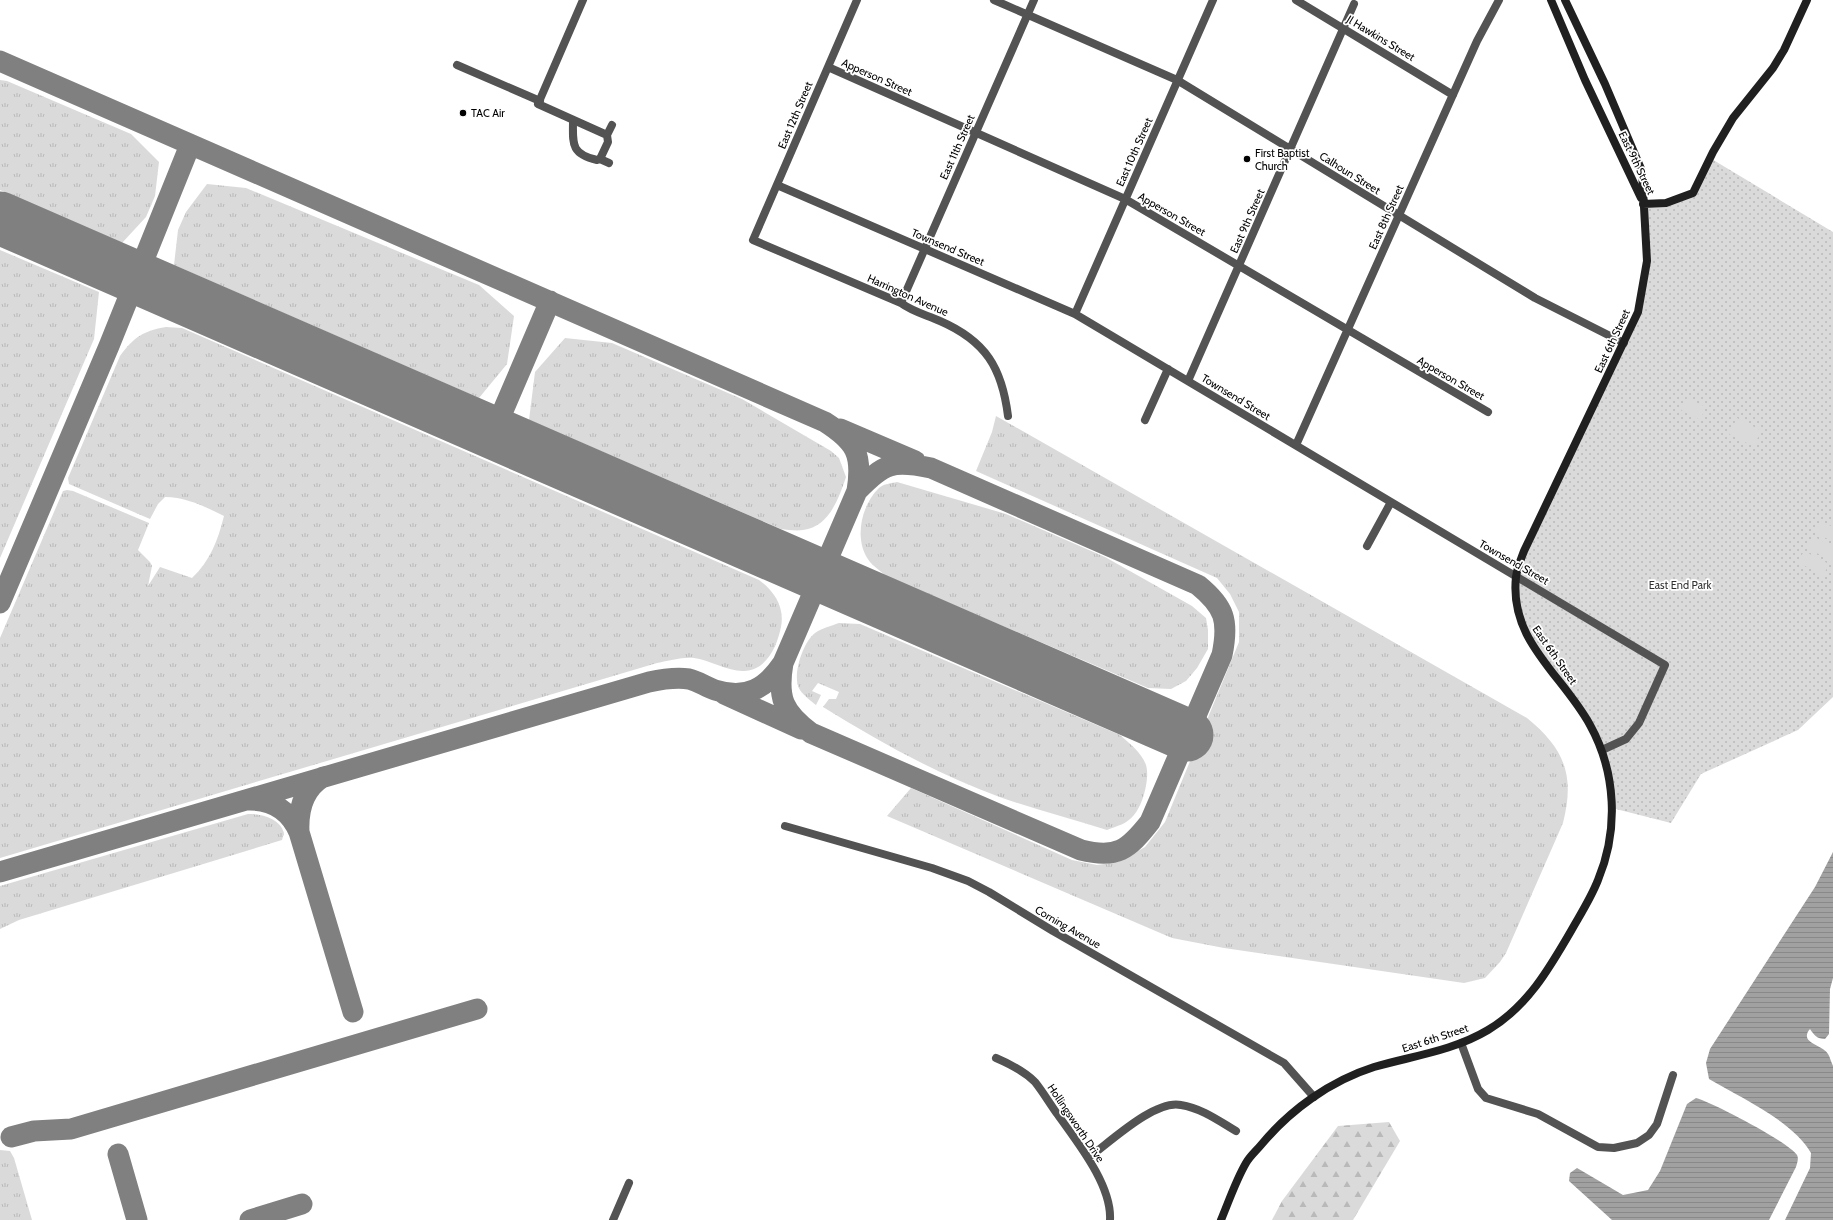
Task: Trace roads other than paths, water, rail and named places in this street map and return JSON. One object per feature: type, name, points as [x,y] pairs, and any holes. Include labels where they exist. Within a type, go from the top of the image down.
[{"type":"main road","name":"East 9th Street","points":[[1551,0],[1585,80],[1643,204]]},
{"type":"main road","name":"East 9th Street","points":[[1565,0],[1605,84],[1642,171],[1643,204]]},
{"type":"main road","points":[[1643,204],[1666,204],[1693,193],[1713,152],[1733,118],[1773,68],[1784,50],[1807,0]]},
{"type":"main road","name":"East 6th Street","points":[[1221,1220],[1247,1162],[1271,1133],[1288,1116],[1314,1097],[1333,1085],[1356,1074],[1461,1043],[1489,1030],[1507,1017],[1525,1000],[1552,964],[1598,882],[1606,860],[1610,837],[1612,808],[1609,778],[1602,750],[1578,706],[1535,650],[1525,634],[1520,619],[1516,598],[1516,575],[1524,551],[1638,312],[1647,261],[1643,204]]},
{"type":"street","points":[[583,0],[538,104],[607,135]]},
{"type":"street","name":"East 12th Street","points":[[753,240],[857,0]]},
{"type":"street","name":"Calhoun Street","points":[[994,0],[1178,80],[1535,298],[1624,343]]},
{"type":"street","name":"East 11th Street","points":[[901,303],[1034,0]]},
{"type":"street","name":"East 10th Street","points":[[1075,314],[1212,0]]},
{"type":"street","name":"Jl Hawkins Street","points":[[1296,0],[1453,94]]},
{"type":"street","name":"East 8th Street","points":[[1296,445],[1477,41],[1499,0]]},
{"type":"street","name":"East 9th Street","points":[[1188,381],[1354,4]]},
{"type":"street","points":[[457,65],[540,101]]},
{"type":"street","name":"Apperson Street","points":[[828,67],[1125,199],[1488,412]]},
{"type":"street","points":[[573,120],[572,141],[574,148],[581,155],[597,160],[600,159],[609,163]]},
{"type":"street","points":[[600,159],[608,142],[607,135],[612,125]]},
{"type":"street","name":"Townsend Street","points":[[776,185],[1075,314],[1665,665],[1639,723],[1626,739],[1602,750]]},
{"type":"street","name":"Harrington Avenue","points":[[753,240],[901,303],[909,309],[967,334],[981,347],[994,366],[1008,416]]},
{"type":"street","points":[[1145,420],[1168,369]]},
{"type":"street","points":[[1367,546],[1391,502]]},
{"type":"street","name":"Corning Avenue","points":[[784,826],[932,868],[989,892],[1059,935],[1284,1063],[1314,1097]]},
{"type":"street","points":[[1461,1043],[1478,1089],[1486,1098],[1538,1114],[1598,1147],[1614,1148],[1637,1143],[1649,1135],[1657,1124],[1673,1075]]},
{"type":"street","name":"Hollingsworth Drive","points":[[996,1058],[1020,1070],[1035,1082],[1088,1158],[1103,1188],[1109,1205],[1110,1220]]},
{"type":"street","points":[[1088,1158],[1155,1110],[1173,1104],[1196,1109],[1236,1130]]},
{"type":"street","points":[[613,1220],[629,1183]]},
{"type":"place","name":"TAC Air","points":[[463,113]]},
{"type":"place","name":"First Baptist Church","points":[[1247,159]]},
{"type":"park label","name":"East End Park","points":[[1680,585]]}]
